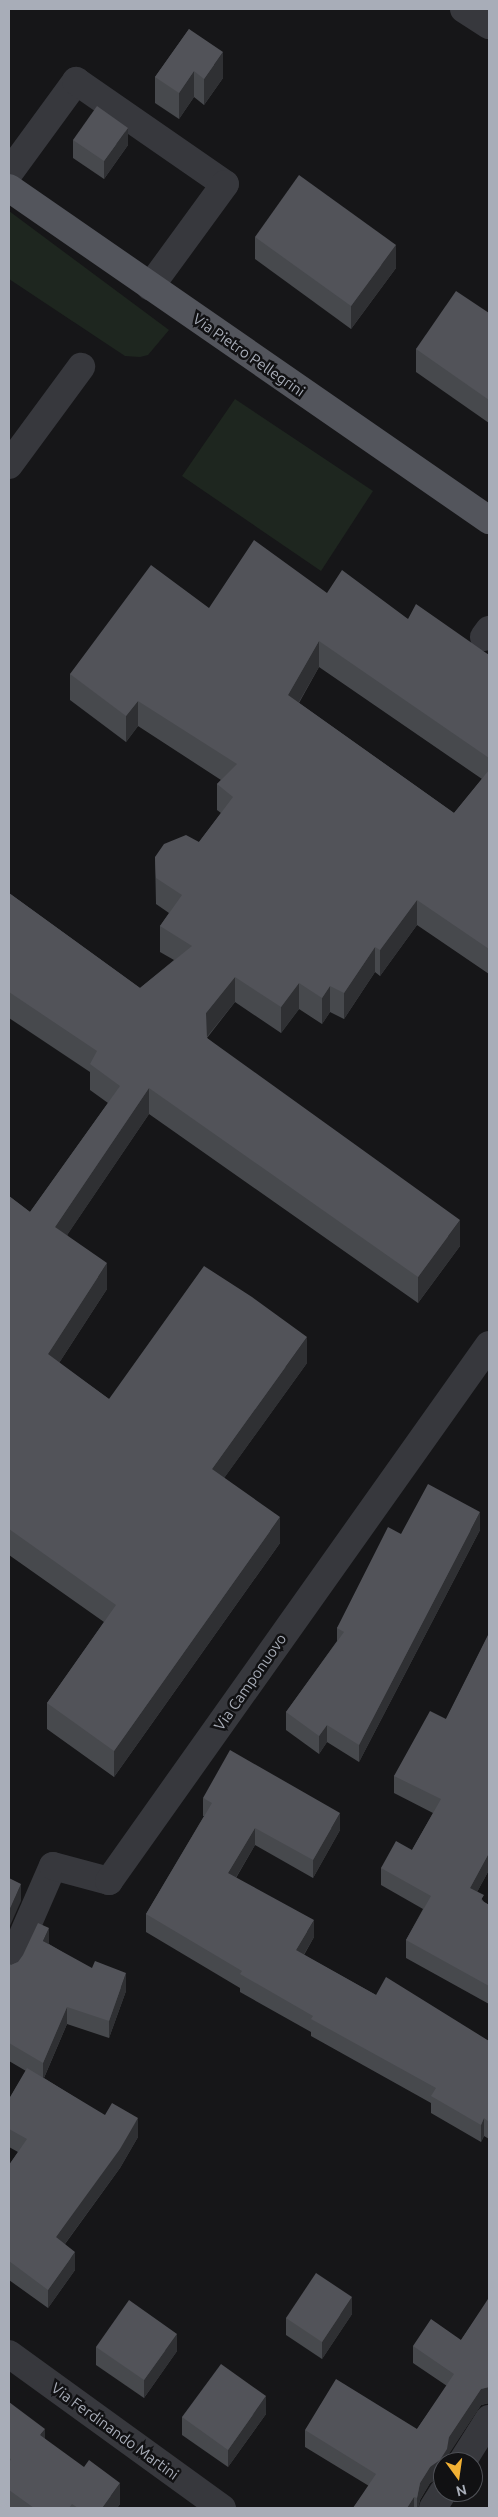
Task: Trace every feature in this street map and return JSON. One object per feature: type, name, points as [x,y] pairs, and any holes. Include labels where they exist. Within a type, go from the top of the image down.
[{"type":"main road","name":"Via Pietro Pellegrini","points":[[9,188],[489,520]]},
{"type":"street","points":[[464,9],[489,25]]},
{"type":"street","points":[[9,173],[76,82],[225,184],[150,287]]},
{"type":"street","points":[[9,465],[81,367]]},
{"type":"street","name":"Via Camponuovo","points":[[9,1967],[52,1866],[109,1881],[489,1345]]},
{"type":"street","name":"Via Ferdinando Martini","points":[[9,2354],[222,2508]]},
{"type":"street","points":[[468,2452],[489,2419]]},
{"type":"shaded area","points":[[9,211],[169,330],[148,355],[140,357],[125,356],[9,279]]},
{"type":"shaded area","points":[[235,399],[373,491],[321,571],[182,476]]},
{"type":"building","points":[[189,29],[223,52],[204,79],[194,71],[179,93],[155,77]]},
{"type":"building","points":[[97,106],[128,128],[104,161],[73,140]]},
{"type":"building","points":[[299,175],[396,245],[351,306],[255,237]]},
{"type":"building","points":[[456,291],[489,313],[489,400],[416,349]]},
{"type":"building","points":[[254,540],[327,593],[342,570],[408,619],[416,604],[489,655],[489,758],[319,641],[288,695],[454,813],[489,770],[489,949],[417,900],[380,950],[375,947],[344,993],[330,986],[322,998],[299,983],[281,1007],[235,977],[206,1013],[207,1038],[460,1220],[418,1277],[149,1088],[55,1227],[107,1263],[48,1354],[109,1399],[204,1266],[252,1297],[307,1337],[212,1469],[280,1517],[114,1751],[47,1703],[116,1605],[9,1529],[9,1196],[30,1212],[120,1086],[90,1064],[97,1051],[9,992],[9,893],[140,988],[192,946],[160,926],[182,895],[156,878],[155,857],[164,844],[186,835],[199,842],[233,797],[217,784],[237,764],[138,701],[126,716],[70,674],[151,565],[209,608]]},
{"type":"building","points":[[428,1484],[480,1512],[359,1745],[327,1725],[319,1736],[286,1712],[344,1632],[337,1628],[388,1527],[401,1534]]},
{"type":"building","points":[[489,1633],[489,1853],[470,1888],[484,1895],[481,1900],[489,1905],[489,1986],[406,1940],[431,1896],[381,1868],[396,1841],[412,1850],[441,1799],[394,1776],[430,1711],[446,1719]]},
{"type":"building","points":[[230,1750],[340,1813],[313,1860],[255,1828],[228,1873],[314,1920],[296,1950],[376,1995],[386,1977],[489,2041],[489,2122],[484,2118],[481,2125],[431,2096],[436,2088],[311,2019],[313,2016],[240,1974],[242,1971],[146,1914],[212,1803],[203,1798]]},
{"type":"building","points":[[9,1878],[21,1884],[9,1911]]},
{"type":"building","points":[[38,1923],[49,1928],[43,1941],[92,1968],[95,1961],[126,1973],[109,2021],[67,2007],[43,2063],[9,2043],[9,1964],[18,1962],[23,1955]]},
{"type":"building","points":[[27,2068],[105,2115],[112,2103],[138,2118],[120,2149],[56,2237],[75,2252],[48,2290],[9,2261],[9,2165],[27,2139],[9,2129],[9,2099]]},
{"type":"building","points":[[316,2273],[352,2297],[322,2342],[286,2318]]},
{"type":"building","points":[[488,2299],[489,2387],[481,2389],[449,2437],[445,2452],[433,2452],[433,2465],[420,2483],[417,2498],[414,2497],[407,2508],[353,2508],[376,2474],[305,2430],[336,2379],[417,2429],[454,2374],[413,2346],[431,2319],[461,2340]]},
{"type":"building","points":[[129,2300],[177,2334],[144,2380],[96,2347]]},
{"type":"building","points":[[221,2364],[266,2396],[228,2450],[182,2417]]},
{"type":"building","points":[[9,2402],[45,2429],[40,2435],[84,2467],[89,2460],[120,2483],[102,2508],[78,2508],[72,2504],[69,2508],[34,2508],[9,2490],[9,2463],[11,2459],[9,2458]]}]
